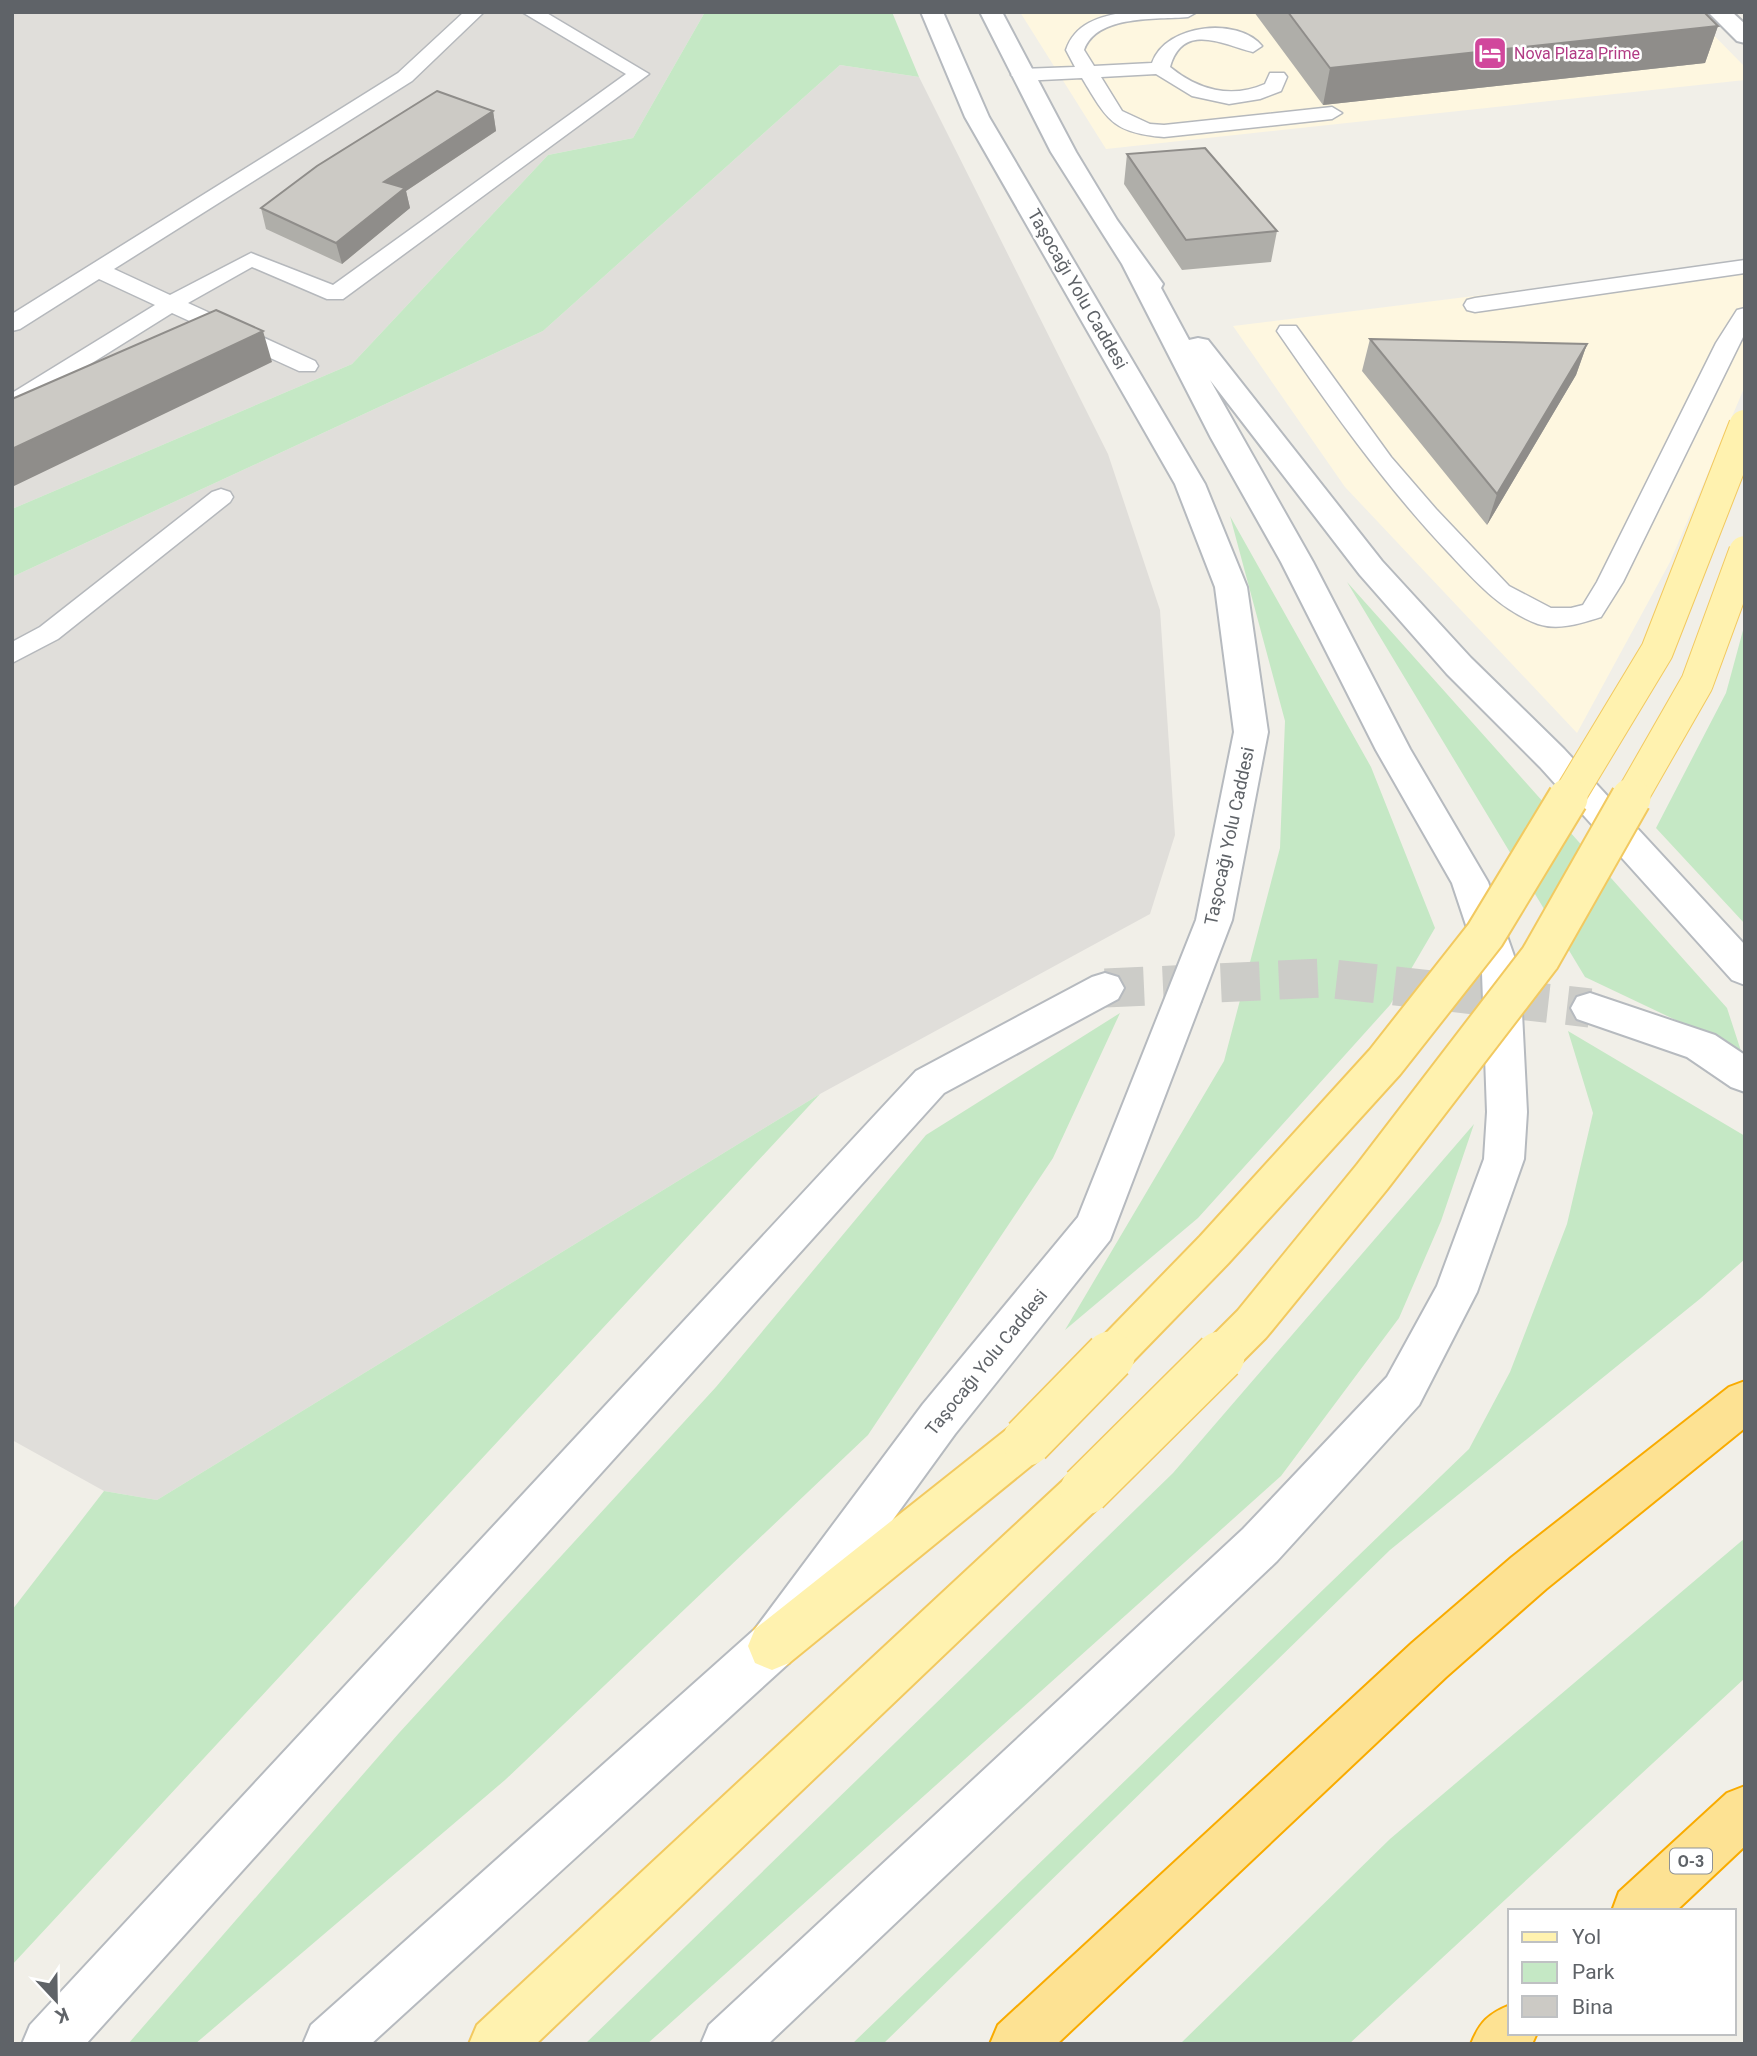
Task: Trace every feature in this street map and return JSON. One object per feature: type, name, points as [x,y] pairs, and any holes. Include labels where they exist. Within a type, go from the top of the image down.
[{"type":"highway","points":[[1017,2044],[1429,1660],[1529,1573],[1745,1401]]},
{"type":"highway","name":"O-3","points":[[1640,1909],[1745,1811]]},
{"type":"main road","name":"Taşocağı Yolu Caddesi","points":[[330,2044],[772,1646],[939,1419],[1095,1227],[1214,920],[1251,732],[1231,587],[1190,484],[977,117],[932,12]]},
{"type":"main road","points":[[991,12],[1021,75],[1080,179],[1135,264],[1371,568],[1459,666],[1552,758],[1745,970]]},
{"type":"main road","points":[[1719,12],[1745,36]]},
{"type":"main road","points":[[728,2044],[1260,1545],[1403,1391],[1456,1292],[1504,1159],[1507,1112],[1500,973],[1470,882],[1393,750],[1297,562],[1226,438],[1135,264]]},
{"type":"main road","points":[[772,1646],[1027,1441],[1214,1250],[1385,1062],[1485,935],[1657,651],[1745,426]]},
{"type":"main road","points":[[496,2044],[1086,1490],[1252,1325],[1372,1177],[1540,958],[1697,683],[1745,552]]},
{"type":"main road","points":[[49,2044],[930,1083],[1105,988]]},
{"type":"main road","points":[[1590,1009],[1701,1046],[1745,1076]]},
{"type":"lane","points":[[12,324],[405,77],[475,12]]},
{"type":"lane","points":[[12,403],[171,304],[251,259],[335,294],[639,74],[531,12]]},
{"type":"lane","points":[[1188,12],[1111,20],[1088,28],[1080,35],[1075,50],[1114,115],[1133,127],[1179,130],[1332,113]]},
{"type":"lane","points":[[1160,68],[1167,49],[1199,35],[1219,34],[1242,39],[1253,46]]},
{"type":"lane","points":[[1021,75],[1160,68],[1177,83],[1214,97],[1235,98],[1261,94],[1273,87],[1277,76]]},
{"type":"lane","points":[[1475,305],[1745,266]]},
{"type":"lane","points":[[97,270],[307,366]]},
{"type":"lane","points":[[1288,331],[1382,462],[1427,515],[1500,592],[1546,617],[1572,617],[1592,611],[1610,582],[1727,343],[1745,316]]},
{"type":"lane","points":[[12,654],[49,633],[221,497]]},
{"type":"shaded area","points":[[12,12],[705,12],[633,138],[548,155],[352,364],[12,509]]},
{"type":"shaded area","points":[[1020,12],[1691,12],[1745,67],[1745,80],[1106,149]]},
{"type":"shaded area","points":[[840,65],[919,77],[1108,454],[1160,610],[1175,835],[1150,914],[820,1094],[157,1500],[104,1491],[12,1440],[12,577],[543,331]]},
{"type":"shaded area","points":[[1745,262],[1745,386],[1670,562],[1577,733],[1345,487],[1233,326]]},
{"type":"green space","points":[[705,12],[892,12],[919,77],[840,65],[543,331],[12,577],[12,509],[352,364],[548,155],[633,138]]},
{"type":"green space","points":[[1230,516],[1371,767],[1435,928],[1390,1005],[1198,1218],[1065,1330],[1224,1061],[1280,848],[1285,721]]},
{"type":"green space","points":[[1347,582],[1727,1008],[1741,1051],[1585,977]]},
{"type":"green space","points":[[1745,623],[1745,924],[1656,828],[1726,693]]},
{"type":"green space","points":[[1120,1013],[1053,1158],[868,1435],[505,1780],[195,2044],[128,2044],[399,1733],[716,1387],[926,1135]]},
{"type":"green space","points":[[1568,1031],[1745,1136],[1745,1259],[1701,1298],[1390,1550],[883,2044],[852,2044],[1469,1449],[1510,1372],[1567,1224],[1593,1113]]},
{"type":"green space","points":[[820,1094],[12,1965],[12,1610],[104,1491],[157,1500]]},
{"type":"green space","points":[[1474,1124],[1441,1221],[1399,1318],[1281,1476],[647,2044],[585,2044],[1173,1473]]},
{"type":"green space","points":[[1745,1538],[1745,1678],[1349,2044],[1180,2044],[1390,1839]]},
{"type":"building","points":[[1288,12],[1704,12],[1718,26],[1330,68]]},
{"type":"building","points":[[437,91],[493,111],[384,182],[405,188],[336,243],[261,208],[317,166]]},
{"type":"building","points":[[1205,148],[1277,231],[1186,240],[1127,154]]},
{"type":"building","points":[[216,310],[263,331],[12,449],[12,399]]},
{"type":"building","points":[[1370,339],[1587,344],[1497,494]]},
{"type":"tunnel","points":[[1105,988],[1325,978],[1590,1008]]},
{"type":"place","name":"Nova Plaza Prime","points":[[1490,53]]}]
